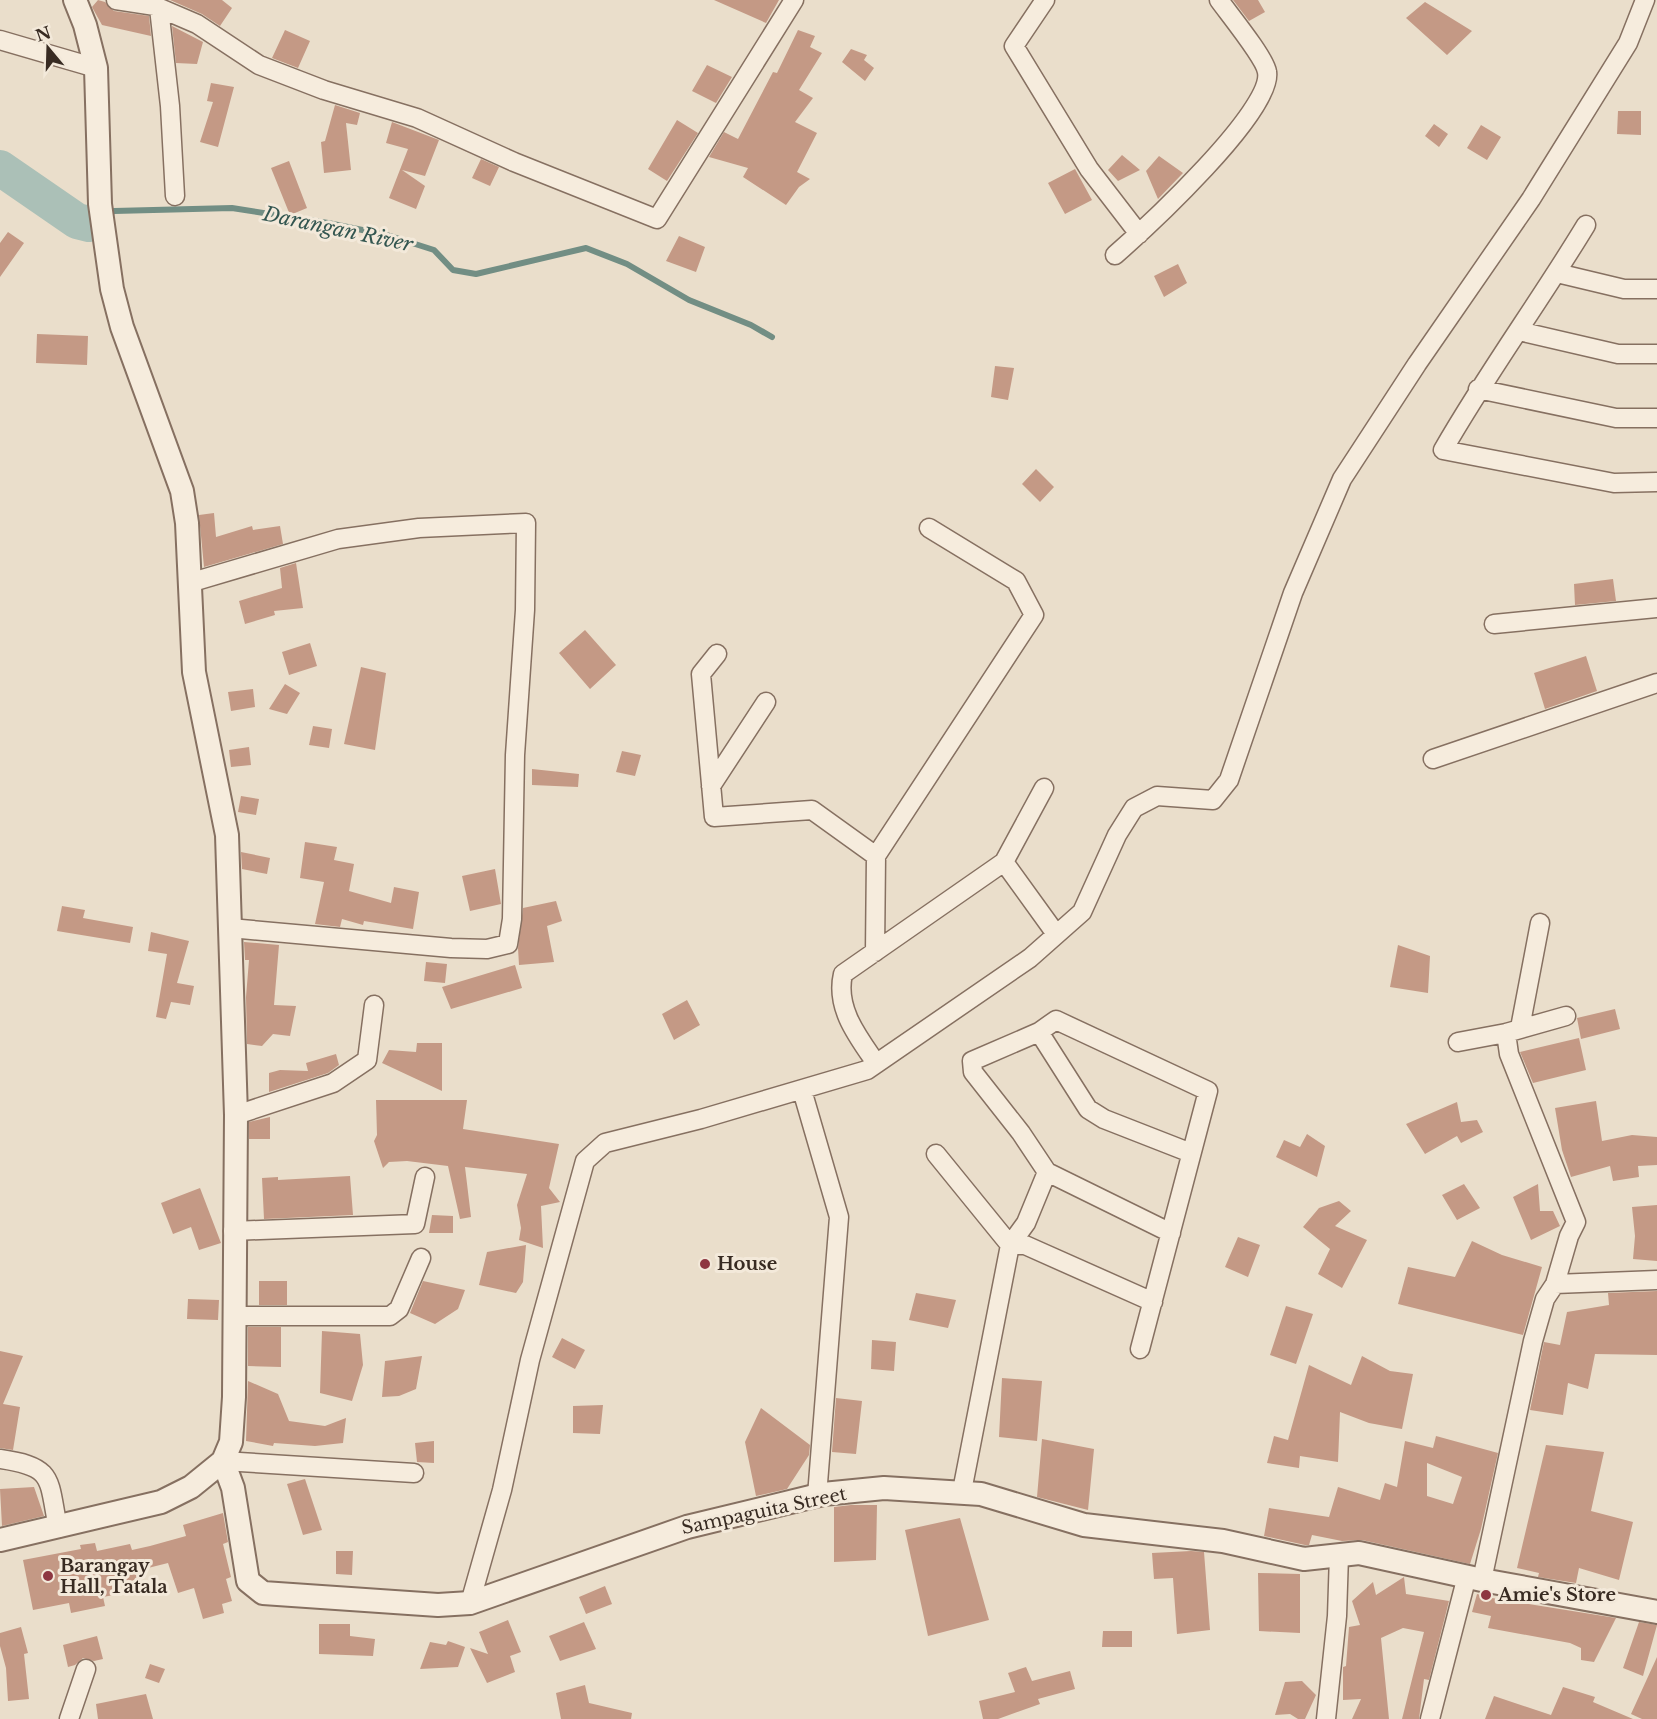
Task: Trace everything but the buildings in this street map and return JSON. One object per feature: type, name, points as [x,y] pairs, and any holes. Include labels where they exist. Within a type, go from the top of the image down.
[{"type":"street","points":[[0,1539],[58,1528],[161,1502],[191,1487],[224,1461],[231,1442],[233,1408],[233,1231],[236,1115],[227,835],[194,672],[188,523],[182,491],[122,327],[112,289],[100,204],[99,92],[96,68],[75,0]]},
{"type":"street","points":[[116,0],[159,8],[197,24],[259,65],[324,90],[417,118],[514,162],[657,219],[795,0]]},
{"type":"street","points":[[1045,0],[1014,46],[1089,169],[1139,234]]},
{"type":"street","points":[[1115,255],[1139,234],[1224,148],[1267,86],[1267,70],[1219,0]]},
{"type":"street","points":[[470,1603],[502,1490],[530,1360],[585,1161],[605,1143],[802,1090],[867,1070],[1030,957],[1082,912],[1117,835],[1134,808],[1157,796],[1213,800],[1229,780],[1293,593],[1342,479],[1417,364],[1531,199],[1628,43],[1645,0]]},
{"type":"street","points":[[159,8],[170,106],[175,196]]},
{"type":"street","points":[[0,40],[96,68]]},
{"type":"street","points":[[1586,225],[1519,331],[1478,388],[1443,450],[1614,483],[1657,483]]},
{"type":"street","points":[[1557,273],[1624,289],[1657,289]]},
{"type":"street","points":[[1519,331],[1618,354],[1657,354]]},
{"type":"street","points":[[1478,388],[1616,418],[1657,418]]},
{"type":"street","points":[[189,584],[338,539],[419,528],[526,523],[525,610],[515,755],[512,919],[508,944],[487,949],[451,948],[230,928]]},
{"type":"street","points":[[874,952],[876,856],[1035,615],[1016,581],[929,528]]},
{"type":"street","points":[[1494,624],[1657,608]]},
{"type":"street","points":[[717,654],[701,674],[714,818],[812,810],[876,856]]},
{"type":"street","points":[[1433,759],[1657,683]]},
{"type":"street","points":[[711,786],[766,702]]},
{"type":"street","points":[[876,1063],[844,1012],[841,983],[843,974],[1004,862],[1044,788]]},
{"type":"street","points":[[1004,862],[1056,934]]},
{"type":"street","points":[[1430,1719],[1475,1578],[1545,1299],[1555,1284],[1569,1236],[1576,1222],[1509,1054],[1540,924]]},
{"type":"street","points":[[236,1115],[282,1102],[333,1083],[367,1060],[374,1005]]},
{"type":"street","points":[[1458,1042],[1566,1016]]},
{"type":"street","points":[[1140,1349],[1171,1233],[1191,1153],[1208,1091],[1056,1020],[1039,1032],[972,1061],[973,1072],[1021,1133],[1047,1172],[1171,1233]]},
{"type":"street","points":[[1039,1032],[1088,1109],[1104,1119],[1191,1153]]},
{"type":"street","points":[[802,1090],[838,1217],[817,1496]]},
{"type":"street","points":[[936,1154],[1010,1245]]},
{"type":"street","points":[[962,1491],[1010,1245],[1026,1223],[1047,1172]]},
{"type":"street","points":[[233,1231],[415,1224],[425,1177]]},
{"type":"street","points":[[1010,1245],[1025,1245],[1153,1302]]},
{"type":"street","points":[[234,1316],[390,1316],[399,1309],[421,1258]]},
{"type":"street","points":[[1555,1284],[1657,1280]]},
{"type":"street","points":[[0,1459],[31,1464],[48,1479],[58,1528]]},
{"type":"street","points":[[224,1461],[414,1473]]},
{"type":"street","name":"Sampaguita Street","points":[[224,1461],[232,1488],[248,1581],[263,1593],[438,1605],[470,1603],[687,1527],[817,1496],[884,1488],[962,1491],[1084,1525],[1223,1541],[1304,1559],[1359,1553],[1475,1578],[1657,1612]]},
{"type":"street","points":[[1326,1719],[1337,1616],[1339,1555]]},
{"type":"street","points":[[69,1719],[86,1669]]},
{"type":"waterway","name":"Darangan River","points":[[0,168],[77,221],[89,224]]},
{"type":"waterway","name":"Darangan River","points":[[106,215],[114,211],[232,208],[328,223],[387,235],[434,250],[453,270],[476,274],[586,248],[627,264],[689,300],[751,325],[772,337]]},
{"type":"place","name":"House","points":[[705,1264]]},
{"type":"place","name":"Barangay Hall, Tatala","points":[[48,1576]]},
{"type":"place","name":"Amie's Store","points":[[1486,1595]]}]
